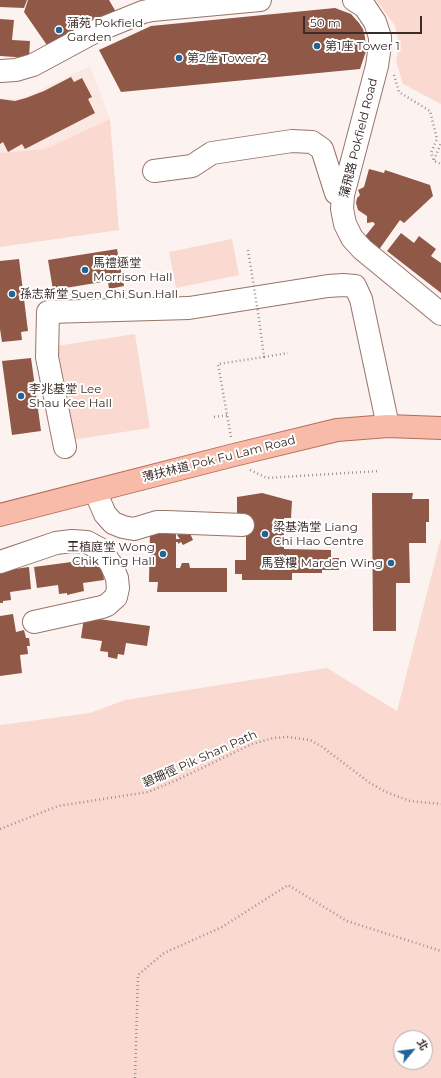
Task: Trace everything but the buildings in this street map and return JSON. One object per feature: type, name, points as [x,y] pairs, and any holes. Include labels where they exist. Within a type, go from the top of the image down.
[{"type":"main road","name":"薄扶林道 Pok Fu Lam Road","points":[[0,516],[234,454],[337,430],[388,426],[441,428]]},
{"type":"street","points":[[0,71],[16,70],[33,65],[96,31],[143,12],[160,9],[260,0]]},
{"type":"street","name":"蒲飛路 Pokfield Road","points":[[354,0],[365,7],[375,22],[380,37],[380,45],[377,66],[343,195],[343,216],[346,230],[369,256],[441,314]]},
{"type":"street","points":[[154,171],[192,166],[212,152],[292,141],[312,142],[322,149],[336,193],[343,195]]},
{"type":"street","points":[[65,447],[47,357],[48,312],[189,308],[328,286],[343,285],[355,286],[361,299],[388,426]]},
{"type":"street","points":[[95,491],[105,514],[113,523],[123,527],[134,529],[157,522],[243,525]]},
{"type":"street","points":[[0,562],[56,543],[72,541],[87,542],[100,549],[111,564],[117,578],[118,588],[116,597],[107,605],[34,622]]},
{"type":"path","points":[[393,71],[399,92],[430,111],[436,139],[431,153],[434,161],[441,164]]},
{"type":"path","points":[[434,161],[441,143]]},
{"type":"path","points":[[248,250],[264,356]]},
{"type":"path","points":[[230,434],[218,364],[288,353]]},
{"type":"path","points":[[214,417],[227,415]]},
{"type":"path","points":[[249,466],[250,471],[267,478],[379,472]]},
{"type":"path","name":"碧珊徑 Pik Shan Path","points":[[0,829],[58,806],[137,795],[148,792],[252,744],[273,738],[288,737],[310,740],[321,746],[370,783],[386,792],[410,801],[441,804]]},
{"type":"path","points":[[135,1078],[138,975],[164,953],[222,927],[288,886],[347,921],[441,951]]},
{"type":"shaded area","points":[[376,0],[441,0],[441,104],[403,84],[396,61],[399,44],[395,26]]},
{"type":"shaded area","points":[[90,66],[110,119],[45,149],[0,153],[0,98],[17,99],[27,96]]},
{"type":"shaded area","points":[[110,119],[119,230],[0,247],[0,153],[45,149]]},
{"type":"shaded area","points":[[232,239],[239,275],[176,288],[169,252]]},
{"type":"shaded area","points":[[135,334],[150,428],[71,440],[56,346]]},
{"type":"shaded area","points":[[441,538],[441,1078],[0,1078],[0,725],[90,713],[125,700],[327,668],[397,711]]},
{"type":"place","name":"蒲苑 Pokfield Garden","points":[[59,30]]},
{"type":"place","name":"第1座 Tower 1","points":[[317,46]]},
{"type":"place","name":"第2座 Tower 2","points":[[179,58]]},
{"type":"place","name":"馬禮遜堂 Morrison Hall","points":[[85,270]]},
{"type":"place","name":"孫志新堂 Suen Chi Sun Hall","points":[[12,294]]},
{"type":"place","name":"李兆基堂 Lee Shau Kee Hall","points":[[21,396]]},
{"type":"place","name":"梁基浩堂 Liang Chi Hao Centre","points":[[265,534]]},
{"type":"place","name":"王植庭堂 Wong Chik Ting Hall","points":[[163,554]]},
{"type":"place","name":"馬登樓 Marden Wing","points":[[391,563]]}]
